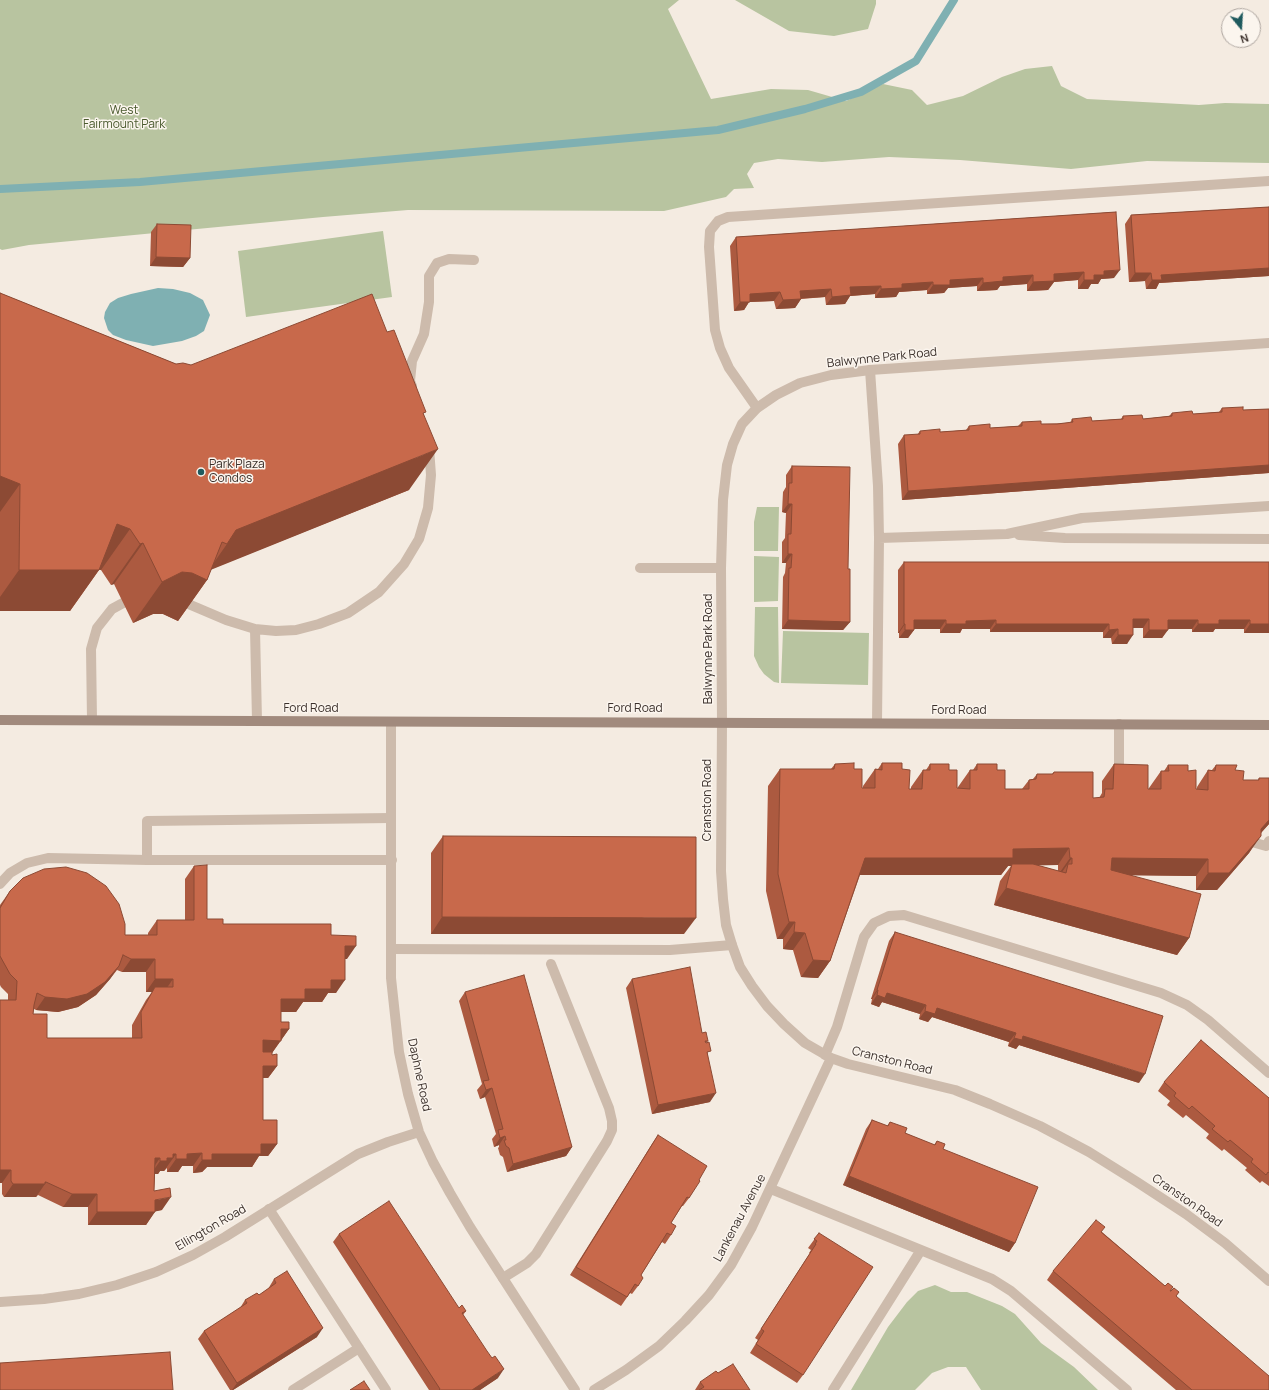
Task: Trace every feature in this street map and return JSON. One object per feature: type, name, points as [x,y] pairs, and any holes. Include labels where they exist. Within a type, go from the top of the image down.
[{"type":"main road","name":"Ford Road","points":[[0,720],[1269,725]]},
{"type":"street","points":[[757,408],[729,368],[720,348],[715,330],[709,247],[710,232],[718,221],[728,217],[1269,181]]},
{"type":"street","points":[[415,396],[410,381],[412,361],[424,334],[429,302],[430,276],[437,263],[449,259],[474,260]]},
{"type":"street","name":"Balwynne Park Road","points":[[722,723],[721,568],[723,500],[727,465],[733,444],[742,424],[757,408],[776,395],[800,383],[831,375],[870,370],[1269,343]]},
{"type":"street","points":[[870,370],[878,486],[879,538],[877,723]]},
{"type":"street","points":[[186,603],[226,620],[255,629],[276,631],[296,630],[319,624],[348,613],[379,592],[404,564],[419,539],[428,508],[431,475],[428,442],[426,436]]},
{"type":"street","points":[[1008,534],[1082,518],[1269,506]]},
{"type":"street","points":[[879,538],[1008,534],[1065,538],[1269,539]]},
{"type":"street","points":[[640,568],[721,568]]},
{"type":"street","points":[[92,720],[91,649],[97,628],[112,609],[123,603]]},
{"type":"street","points":[[255,629],[257,721]]},
{"type":"street","name":"Daphne Road","points":[[391,722],[391,978],[399,1052],[408,1094],[419,1132],[450,1193],[574,1390]]},
{"type":"street","name":"Cranston Road","points":[[722,723],[721,871],[726,925],[740,967],[767,1006],[784,1024],[805,1043],[828,1057],[848,1064],[955,1090],[1040,1126],[1095,1156],[1186,1214],[1269,1281]]},
{"type":"street","points":[[1119,724],[1119,781]]},
{"type":"street","points":[[146,860],[147,821],[391,818]]},
{"type":"street","points":[[1252,842],[1266,846],[1269,842]]},
{"type":"street","points":[[0,884],[10,873],[27,863],[48,858],[146,860],[392,860]]},
{"type":"street","name":"Lankenau Avenue","points":[[594,1390],[626,1370],[659,1346],[709,1295],[730,1265],[752,1227],[771,1189],[828,1057],[864,937],[874,923],[889,916],[904,915],[1161,993],[1187,1005],[1208,1020],[1269,1073]]},
{"type":"street","points":[[392,950],[670,950],[732,945]]},
{"type":"street","points":[[504,1278],[527,1263],[536,1254],[607,1141],[612,1130],[612,1121],[609,1108],[551,964]]},
{"type":"street","name":"Ellington Road","points":[[0,1302],[44,1299],[79,1294],[117,1285],[156,1272],[193,1255],[358,1154],[419,1132]]},
{"type":"street","points":[[771,1189],[992,1279],[1011,1291],[1127,1390]]},
{"type":"street","points":[[269,1209],[386,1390]]},
{"type":"street","points":[[833,1390],[921,1250]]},
{"type":"street","points":[[294,1390],[359,1348]]},
{"type":"green space","name":"West Fairmount Park","points":[[0,0],[679,0],[668,9],[711,99],[771,89],[808,90],[846,101],[883,84],[912,90],[927,105],[963,96],[1002,77],[1025,69],[1052,66],[1061,86],[1087,99],[1199,105],[1225,103],[1269,104],[1269,163],[1147,161],[1071,169],[960,160],[889,157],[822,162],[778,159],[754,163],[747,174],[754,188],[734,189],[726,197],[664,211],[408,210],[29,245],[2,250],[0,249]]},
{"type":"green space","points":[[735,0],[876,0],[876,4],[868,29],[834,36],[789,31]]},
{"type":"green space","points":[[383,231],[392,297],[246,317],[238,251]]},
{"type":"green space","points":[[757,507],[779,507],[778,551],[754,551],[754,522]]},
{"type":"green space","points":[[754,556],[779,557],[778,601],[754,602]]},
{"type":"green space","points":[[755,607],[778,607],[779,683],[774,682],[764,674],[754,656]]},
{"type":"green space","points":[[783,631],[869,633],[868,685],[781,683]]},
{"type":"green space","points":[[935,1285],[951,1292],[967,1292],[1002,1306],[1015,1314],[1041,1343],[1074,1367],[1098,1390],[981,1390],[966,1367],[948,1367],[932,1373],[915,1390],[851,1390],[888,1327],[907,1302],[918,1291]]},
{"type":"water","points":[[158,288],[173,289],[190,293],[203,300],[210,315],[204,331],[196,336],[182,341],[153,346],[126,340],[113,335],[108,330],[104,318],[105,312],[110,303],[118,298]]},
{"type":"building","points":[[1269,207],[1269,268],[1161,275],[1162,280],[1152,280],[1151,273],[1135,273],[1131,215]]},
{"type":"building","points":[[1116,212],[1120,270],[1104,271],[1104,275],[1094,275],[1094,280],[1084,280],[1084,272],[1054,274],[1054,281],[1033,282],[1033,275],[1003,277],[1003,281],[983,283],[983,278],[950,280],[950,285],[933,285],[933,282],[902,284],[902,288],[881,289],[881,286],[850,287],[851,295],[832,297],[831,289],[800,291],[801,299],[783,300],[780,292],[750,294],[750,302],[740,302],[736,237]]},
{"type":"building","points":[[157,224],[191,225],[190,258],[156,257]]},
{"type":"building","name":"Park Plaza Condos","points":[[0,293],[176,364],[183,363],[191,365],[372,294],[387,332],[394,330],[426,412],[423,413],[438,449],[236,530],[227,544],[222,542],[207,580],[192,573],[182,572],[162,582],[143,543],[140,544],[130,529],[117,524],[99,570],[19,570],[20,484],[0,476]]},
{"type":"building","points":[[1243,407],[1243,410],[1269,409],[1269,465],[908,491],[904,435],[920,434],[920,431],[940,429],[940,432],[969,430],[969,426],[990,424],[990,428],[1022,426],[1022,422],[1041,421],[1041,424],[1057,424],[1073,422],[1072,419],[1091,417],[1092,421],[1123,419],[1123,416],[1142,415],[1143,419],[1172,416],[1172,413],[1192,411],[1193,414],[1222,412],[1222,408]]},
{"type":"building","points":[[792,466],[850,467],[848,569],[850,569],[850,622],[788,620],[789,568],[791,568],[792,554],[788,554],[788,534],[791,534],[792,504],[788,504],[789,483],[792,483]]},
{"type":"building","points":[[904,562],[1269,562],[1269,624],[1250,624],[1250,620],[1219,620],[1219,624],[1198,624],[1198,620],[1168,620],[1168,630],[1149,630],[1149,619],[1133,619],[1133,635],[1118,635],[1118,629],[1109,630],[1109,624],[996,624],[996,620],[966,621],[966,624],[946,624],[946,620],[914,620],[914,630],[905,630]]},
{"type":"building","points":[[854,763],[854,769],[862,769],[862,788],[875,788],[875,769],[882,770],[882,763],[902,763],[902,769],[910,770],[909,789],[922,789],[923,770],[930,770],[930,764],[949,764],[949,770],[957,770],[957,788],[970,789],[970,770],[977,770],[977,764],[997,764],[997,770],[1005,770],[1005,789],[1029,789],[1029,780],[1036,779],[1037,774],[1053,774],[1054,772],[1093,772],[1093,798],[1104,797],[1105,789],[1113,789],[1114,764],[1148,765],[1148,789],[1161,789],[1161,771],[1169,771],[1168,765],[1188,765],[1188,771],[1196,770],[1196,789],[1208,790],[1208,770],[1215,771],[1216,765],[1237,765],[1235,770],[1244,771],[1243,780],[1259,780],[1259,778],[1269,778],[1269,820],[1261,829],[1261,836],[1229,873],[1208,873],[1208,859],[1112,858],[1111,870],[1201,894],[1189,938],[1006,888],[1012,864],[1033,864],[1066,873],[1068,864],[1072,864],[1069,848],[1013,849],[1013,858],[865,858],[830,961],[813,960],[805,933],[794,932],[795,922],[789,922],[778,874],[780,769],[834,769],[835,764]]},
{"type":"building","points":[[443,836],[696,837],[696,918],[442,917]]},
{"type":"building","points":[[207,865],[207,919],[223,919],[223,924],[331,924],[331,935],[356,936],[356,946],[345,946],[345,980],[331,980],[331,989],[305,989],[305,999],[281,999],[281,1022],[289,1022],[289,1029],[281,1029],[281,1041],[263,1040],[263,1052],[272,1052],[272,1055],[277,1054],[277,1066],[263,1066],[263,1120],[277,1120],[277,1144],[261,1144],[261,1154],[212,1154],[212,1160],[202,1160],[202,1153],[187,1154],[187,1159],[176,1159],[176,1154],[173,1154],[173,1158],[167,1158],[167,1161],[160,1161],[160,1158],[155,1158],[154,1191],[170,1188],[171,1197],[155,1200],[155,1212],[97,1212],[97,1194],[72,1194],[46,1182],[45,1184],[13,1184],[11,1181],[11,1170],[0,1170],[0,1000],[16,1000],[17,981],[10,974],[0,956],[0,908],[10,891],[23,878],[44,869],[66,867],[87,873],[106,886],[119,904],[125,924],[125,935],[157,935],[157,920],[194,920],[194,866]],"holes":[[[123,955],[131,959],[155,959],[155,979],[173,979],[173,987],[155,987],[141,1012],[142,1038],[47,1038],[47,1014],[33,1014],[37,993],[45,997],[67,999],[87,994],[105,982],[119,966]]]},
{"type":"building","points":[[895,932],[1163,1016],[1145,1074],[1023,1036],[1022,1040],[1014,1038],[1016,1033],[937,1008],[935,1014],[925,1011],[926,1005],[887,993],[885,998],[877,995],[877,990]]},
{"type":"building","points":[[690,967],[702,1033],[706,1032],[708,1041],[705,1041],[706,1043],[709,1042],[711,1051],[707,1052],[716,1093],[658,1105],[632,979]]},
{"type":"building","points":[[524,975],[572,1147],[513,1164],[509,1148],[506,1146],[504,1140],[506,1140],[505,1136],[500,1138],[498,1130],[503,1129],[492,1088],[486,1090],[483,1081],[489,1080],[465,992]]},
{"type":"building","points":[[1201,1040],[1269,1098],[1269,1173],[1268,1172],[1266,1175],[1251,1162],[1253,1159],[1230,1140],[1228,1142],[1212,1129],[1215,1126],[1192,1106],[1189,1109],[1174,1096],[1176,1093],[1164,1082]]},
{"type":"building","points":[[872,1120],[888,1126],[890,1122],[907,1128],[905,1133],[935,1145],[937,1141],[945,1144],[943,1149],[1038,1187],[1015,1243],[849,1176]]},
{"type":"building","points":[[658,1135],[707,1166],[699,1180],[700,1181],[689,1198],[687,1197],[671,1223],[676,1226],[671,1235],[667,1233],[641,1275],[643,1278],[638,1286],[635,1284],[627,1297],[576,1267]]},
{"type":"building","points":[[389,1201],[459,1308],[462,1305],[466,1311],[462,1313],[487,1351],[492,1358],[495,1356],[504,1369],[472,1390],[439,1390],[440,1389],[339,1234]]},
{"type":"building","points":[[1096,1220],[1105,1227],[1101,1232],[1165,1286],[1168,1283],[1173,1287],[1170,1291],[1174,1288],[1179,1292],[1176,1296],[1269,1376],[1269,1390],[1192,1390],[1053,1271]]},
{"type":"building","points":[[819,1233],[873,1267],[803,1375],[756,1344],[764,1331],[761,1329],[816,1244],[817,1241],[814,1239]]},
{"type":"building","points":[[287,1271],[323,1328],[237,1383],[204,1331],[247,1303],[245,1300],[257,1293],[259,1295],[276,1283],[274,1279]]},
{"type":"building","points":[[170,1352],[173,1390],[0,1390],[0,1363]]},
{"type":"building","points":[[733,1364],[750,1390],[699,1390],[704,1387],[700,1382],[716,1371],[718,1373]]},
{"type":"building","points":[[364,1381],[370,1390],[350,1390]]},
{"type":"waterway","points":[[0,189],[140,182],[718,130],[805,109],[861,92],[916,61],[954,0]]},
{"type":"place","name":"Park Plaza Condos","points":[[201,472]]}]
